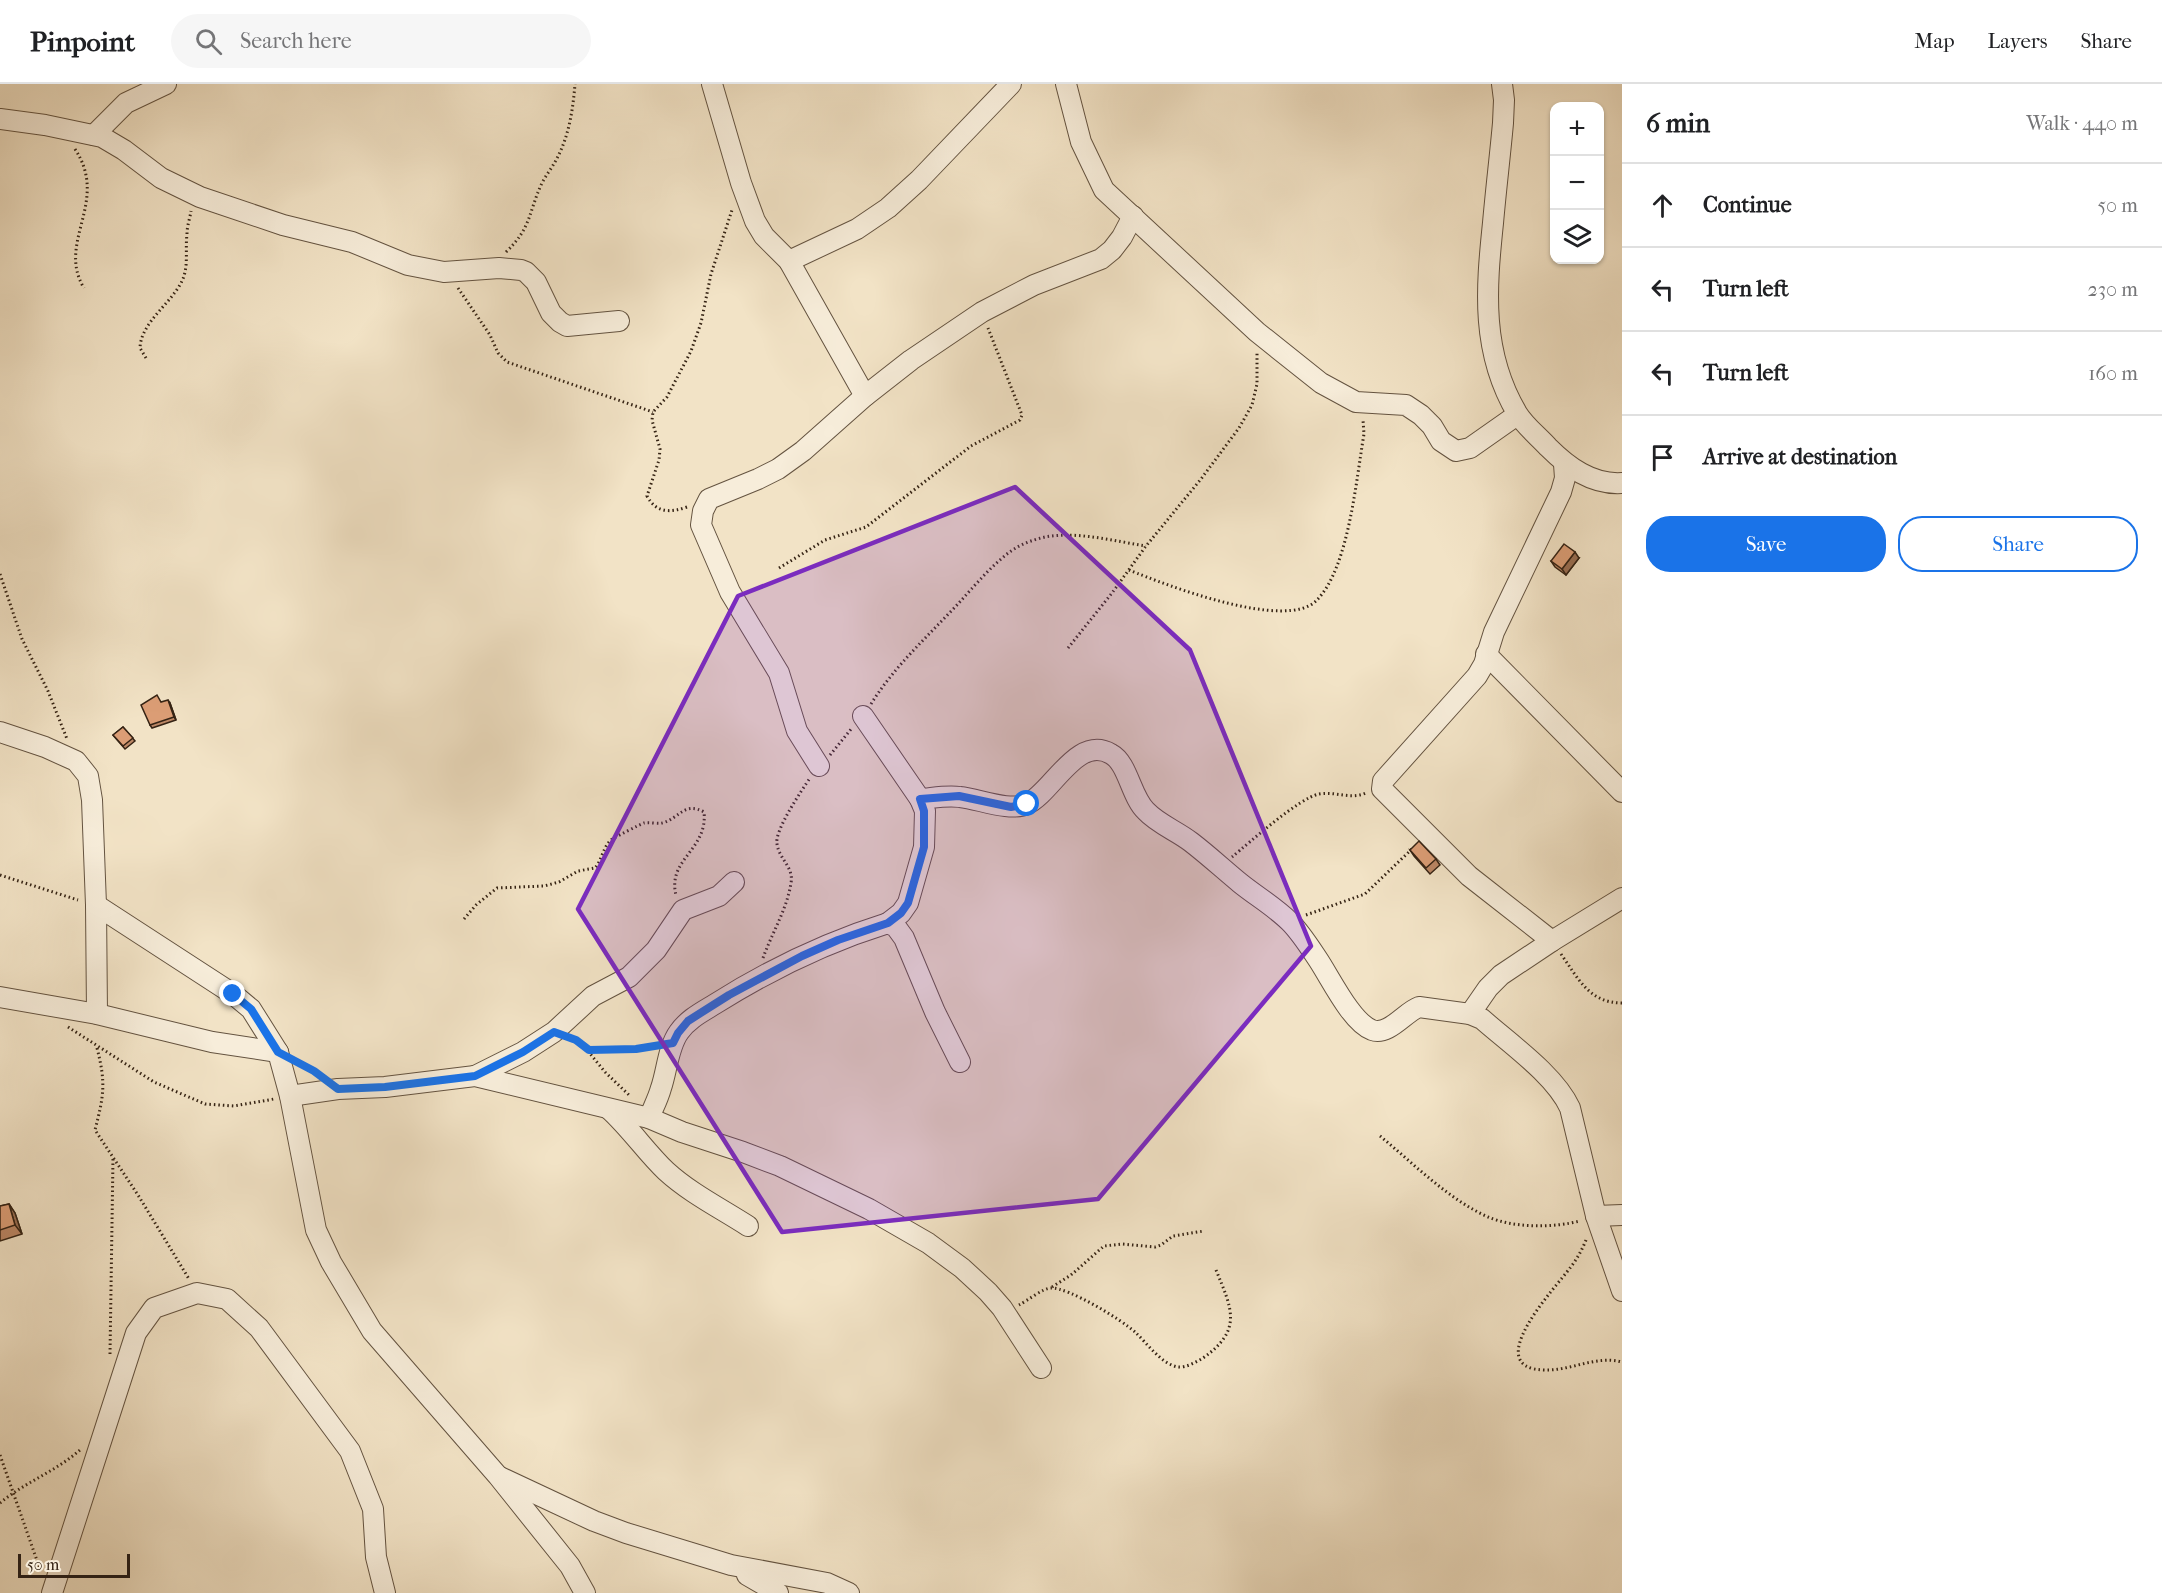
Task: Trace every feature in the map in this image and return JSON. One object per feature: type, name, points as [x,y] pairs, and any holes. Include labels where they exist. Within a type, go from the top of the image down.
[{"type":"street","points":[[94,135],[126,103],[166,84]]},
{"type":"street","points":[[712,84],[741,183],[755,221],[764,236],[789,261],[865,396]]},
{"type":"street","points":[[789,261],[856,229],[888,208],[919,180],[1011,84]]},
{"type":"street","points":[[1066,84],[1081,142],[1104,190],[1257,332],[1321,383],[1356,402],[1406,405],[1421,415],[1442,441],[1456,450],[1470,448],[1517,415]]},
{"type":"street","points":[[1502,84],[1503,123],[1486,282],[1487,319],[1496,359],[1517,415],[1564,464],[1607,484],[1622,483]]},
{"type":"street","points":[[0,119],[107,139],[161,178],[194,194],[283,225],[352,242],[408,265],[449,272],[516,269],[525,272],[536,282],[551,313],[567,326],[619,321]]},
{"type":"street","points":[[819,766],[797,731],[778,673],[729,592],[701,525],[703,511],[709,499],[778,469],[803,451],[910,360],[982,312],[1034,285],[1101,259],[1112,250],[1132,216]]},
{"type":"street","points":[[1552,941],[1469,876],[1382,789],[1383,781],[1477,676],[1494,633],[1561,492],[1565,478],[1564,464]]},
{"type":"street","points":[[1486,654],[1622,792]]},
{"type":"street","points":[[650,1118],[661,1089],[673,1043],[688,1021],[754,982],[838,940],[888,923],[901,913],[908,903],[924,847],[924,811],[920,799],[863,716]]},
{"type":"street","points":[[0,732],[76,760],[88,776],[92,800],[96,905],[96,1014]]},
{"type":"street","points":[[920,799],[959,796],[1011,807],[1027,804],[1050,785],[1064,768],[1083,754],[1096,750],[1111,753],[1120,762],[1138,801],[1146,812],[1189,841],[1290,922],[1362,1023],[1372,1030],[1380,1031],[1419,1007],[1470,1014],[1482,1019],[1563,1094],[1574,1125],[1596,1216],[1622,1291]]},
{"type":"street","points":[[290,1096],[338,1089],[385,1087],[475,1076],[523,1052],[554,1032],[593,996],[629,977],[644,964],[669,934],[682,910],[719,896],[734,882]]},
{"type":"street","points":[[1470,1014],[1488,988],[1501,975],[1622,898]]},
{"type":"street","points":[[96,905],[242,1002],[261,1021],[278,1052],[290,1096],[316,1230],[331,1262],[372,1331],[498,1476],[570,1566],[585,1593]]},
{"type":"street","points":[[888,923],[896,927],[904,938],[935,1012],[960,1062]]},
{"type":"street","points":[[0,997],[96,1014],[212,1042],[278,1052]]},
{"type":"street","points":[[475,1076],[650,1118],[682,1132],[780,1166],[869,1209],[928,1243],[962,1268],[1002,1308],[1041,1368]]},
{"type":"street","points":[[607,1107],[671,1175],[748,1226]]},
{"type":"street","points":[[1596,1216],[1622,1215]]},
{"type":"street","points":[[48,1587],[136,1334],[154,1308],[197,1293],[227,1299],[259,1328],[350,1451],[373,1509],[376,1557],[385,1593]]},
{"type":"street","points":[[498,1476],[594,1521],[626,1533],[731,1566],[827,1584],[849,1593]]},
{"type":"street","points":[[731,1566],[778,1593]]},
{"type":"path","points":[[487,269],[518,240],[527,226],[542,184],[566,136],[574,101],[575,84]]},
{"type":"path","points":[[56,128],[81,159],[88,182],[86,209],[74,258],[77,276],[84,288]]},
{"type":"path","points":[[709,499],[674,512],[660,510],[652,504],[647,496],[659,460],[660,449],[652,420],[653,412],[667,396],[691,351],[701,323],[711,274],[741,183]]},
{"type":"path","points":[[146,357],[140,348],[143,335],[178,288],[187,263],[187,229],[194,194]]},
{"type":"path","points":[[449,272],[479,322],[490,335],[498,353],[507,362],[653,412]]},
{"type":"path","points":[[780,568],[825,540],[866,527],[971,447],[1020,420],[1022,415],[982,312]]},
{"type":"path","points":[[1068,648],[1239,428],[1251,405],[1257,384],[1257,332]]},
{"type":"path","points":[[1130,570],[1191,593],[1246,607],[1280,612],[1299,610],[1316,602],[1329,585],[1340,559],[1350,513],[1364,434],[1363,416],[1356,402]]},
{"type":"path","points":[[754,982],[784,907],[791,882],[791,870],[778,849],[777,837],[797,799],[819,766],[863,716],[885,681],[1008,552],[1030,541],[1047,537],[1069,536],[1102,538],[1146,546]]},
{"type":"path","points":[[0,574],[22,639],[48,691],[76,760]]},
{"type":"path","points":[[1221,866],[1280,818],[1317,794],[1329,793],[1353,797],[1382,789]]},
{"type":"path","points":[[464,919],[476,905],[497,888],[544,886],[559,882],[578,871],[595,868],[607,845],[616,837],[642,824],[661,823],[684,810],[698,808],[704,812],[704,831],[679,867],[674,879],[674,888],[682,910]]},
{"type":"path","points":[[1290,922],[1365,894],[1427,835]]},
{"type":"path","points":[[0,875],[96,905]]},
{"type":"path","points":[[1552,941],[1590,993],[1608,1002],[1622,1003]]},
{"type":"path","points":[[68,1027],[154,1082],[205,1104],[234,1106],[290,1096]]},
{"type":"path","points":[[554,1032],[576,1040],[589,1050],[605,1072],[650,1118]]},
{"type":"path","points":[[589,1050],[636,1049],[673,1043]]},
{"type":"path","points":[[96,1046],[104,1074],[104,1097],[95,1130],[138,1195],[197,1293]]},
{"type":"path","points":[[278,1052],[314,1071],[338,1089]]},
{"type":"path","points":[[1380,1136],[1456,1199],[1489,1217],[1512,1223],[1538,1225],[1575,1222],[1596,1216]]},
{"type":"path","points":[[110,1359],[113,1158]]},
{"type":"path","points":[[1596,1216],[1581,1251],[1523,1330],[1519,1347],[1520,1359],[1530,1369],[1546,1370],[1600,1360],[1610,1359],[1622,1362]]},
{"type":"path","points":[[1002,1308],[1019,1305],[1052,1287],[1071,1275],[1104,1246],[1122,1244],[1155,1247],[1173,1236],[1204,1231]]},
{"type":"path","points":[[1052,1287],[1064,1290],[1117,1318],[1167,1362],[1177,1367],[1185,1367],[1199,1361],[1219,1346],[1226,1336],[1230,1322],[1229,1302],[1216,1270]]},
{"type":"path","points":[[0,1503],[12,1493],[70,1459],[85,1445]]},
{"type":"path","points":[[0,1455],[48,1587]]},
{"type":"highlighted area","points":[[1015,487],[1190,650],[1311,946],[1098,1199],[782,1232],[578,909],[738,596]]},
{"type":"building","points":[[1564,544],[1575,552],[1562,569],[1551,561]]},
{"type":"building","points":[[157,695],[161,702],[168,700],[174,717],[150,725],[141,705]]},
{"type":"building","points":[[123,727],[133,738],[123,746],[113,735]]},
{"type":"building","points":[[1419,841],[1436,859],[1426,868],[1410,850]]},
{"type":"building","points":[[9,1204],[15,1225],[0,1230],[0,1206]]},
{"type":"route","points":[[233,994],[261,1021],[278,1052],[314,1071],[338,1089],[385,1087],[475,1076],[523,1052],[554,1032],[576,1040],[589,1050],[658,1047],[673,1043],[688,1021],[729,995],[802,956],[838,940],[888,923],[901,913],[908,903],[924,847],[926,830],[920,799],[959,796],[1011,807],[1027,804]]}]
